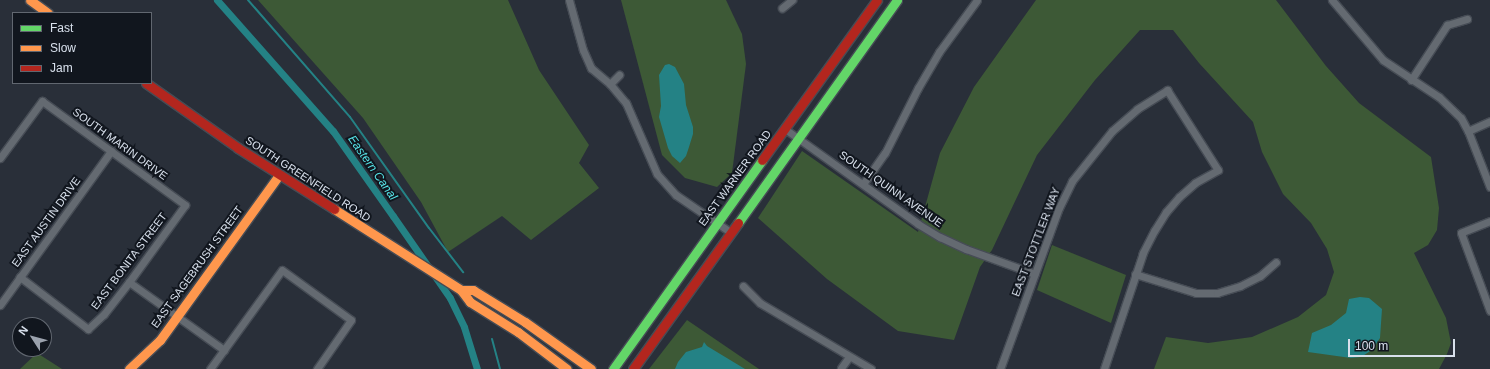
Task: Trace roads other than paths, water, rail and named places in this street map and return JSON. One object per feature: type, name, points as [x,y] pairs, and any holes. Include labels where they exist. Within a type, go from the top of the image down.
[{"type":"main road","points":[[30,0],[47,12]]},
{"type":"main road","name":"EAST WARNER ROAD","points":[[613,369],[877,0]]},
{"type":"main road","points":[[633,369],[897,0]]},
{"type":"main road","name":"SOUTH GREENFIELD ROAD","points":[[147,84],[218,135],[411,260],[461,290],[470,302],[518,332],[567,369]]},
{"type":"main road","name":"EAST SAGEBRUSH STREET","points":[[129,369],[160,340],[279,175]]},
{"type":"main road","name":"SOUTH GREENFIELD ROAD","points":[[461,290],[473,290],[525,322],[591,369]]},
{"type":"street","points":[[569,0],[583,50],[591,68],[610,84],[626,103],[657,174],[676,194],[730,232]]},
{"type":"street","points":[[782,8],[792,0]]},
{"type":"street","points":[[863,184],[885,153],[918,88],[939,52],[977,0]]},
{"type":"street","points":[[1332,0],[1383,60],[1451,107],[1461,118],[1468,131],[1490,187]]},
{"type":"street","points":[[1411,80],[1447,25],[1467,19]]},
{"type":"street","points":[[610,84],[619,75]]},
{"type":"street","name":"EAST STOTTLER WAY","points":[[1000,369],[1059,208],[1072,181],[1112,131],[1137,108],[1167,90],[1218,170],[1195,183],[1166,212],[1151,236],[1135,274]]},
{"type":"street","name":"SOUTH MARIN DRIVE","points":[[0,158],[42,100],[185,205]]},
{"type":"street","points":[[1468,131],[1490,121]]},
{"type":"street","name":"SOUTH QUINN AVENUE","points":[[785,129],[918,224],[940,237],[966,249],[1035,274]]},
{"type":"street","name":"EAST AUSTIN DRIVE","points":[[0,305],[111,151]]},
{"type":"street","name":"EAST BONITA STREET","points":[[20,277],[88,329],[104,314],[185,205]]},
{"type":"street","points":[[1490,221],[1461,233],[1490,311]]},
{"type":"street","points":[[1104,369],[1135,274],[1196,293],[1217,293],[1240,286],[1260,276],[1276,262]]},
{"type":"street","points":[[210,369],[282,270],[351,320],[317,369]]},
{"type":"street","points":[[129,282],[224,350]]},
{"type":"street","points":[[743,286],[760,303],[871,369]]},
{"type":"street","points":[[841,368],[849,357]]},
{"type":"water","points":[[669,64],[675,67],[684,84],[686,105],[693,127],[693,134],[686,156],[680,163],[672,156],[668,148],[659,117],[661,106],[659,75],[665,65]]},
{"type":"water","points":[[1360,297],[1369,298],[1382,309],[1380,338],[1372,350],[1361,357],[1351,358],[1308,352],[1312,333],[1331,325],[1346,313],[1349,299]]},
{"type":"water","points":[[704,342],[707,346],[745,369],[675,369],[678,362],[686,352],[702,347]]},
{"type":"waterway","name":"Eastern Canal","points":[[217,0],[333,131],[393,216],[450,298],[464,327],[477,369]]},
{"type":"waterway","points":[[248,0],[350,117],[429,228],[463,272]]},
{"type":"waterway","points":[[492,339],[500,369]]}]
